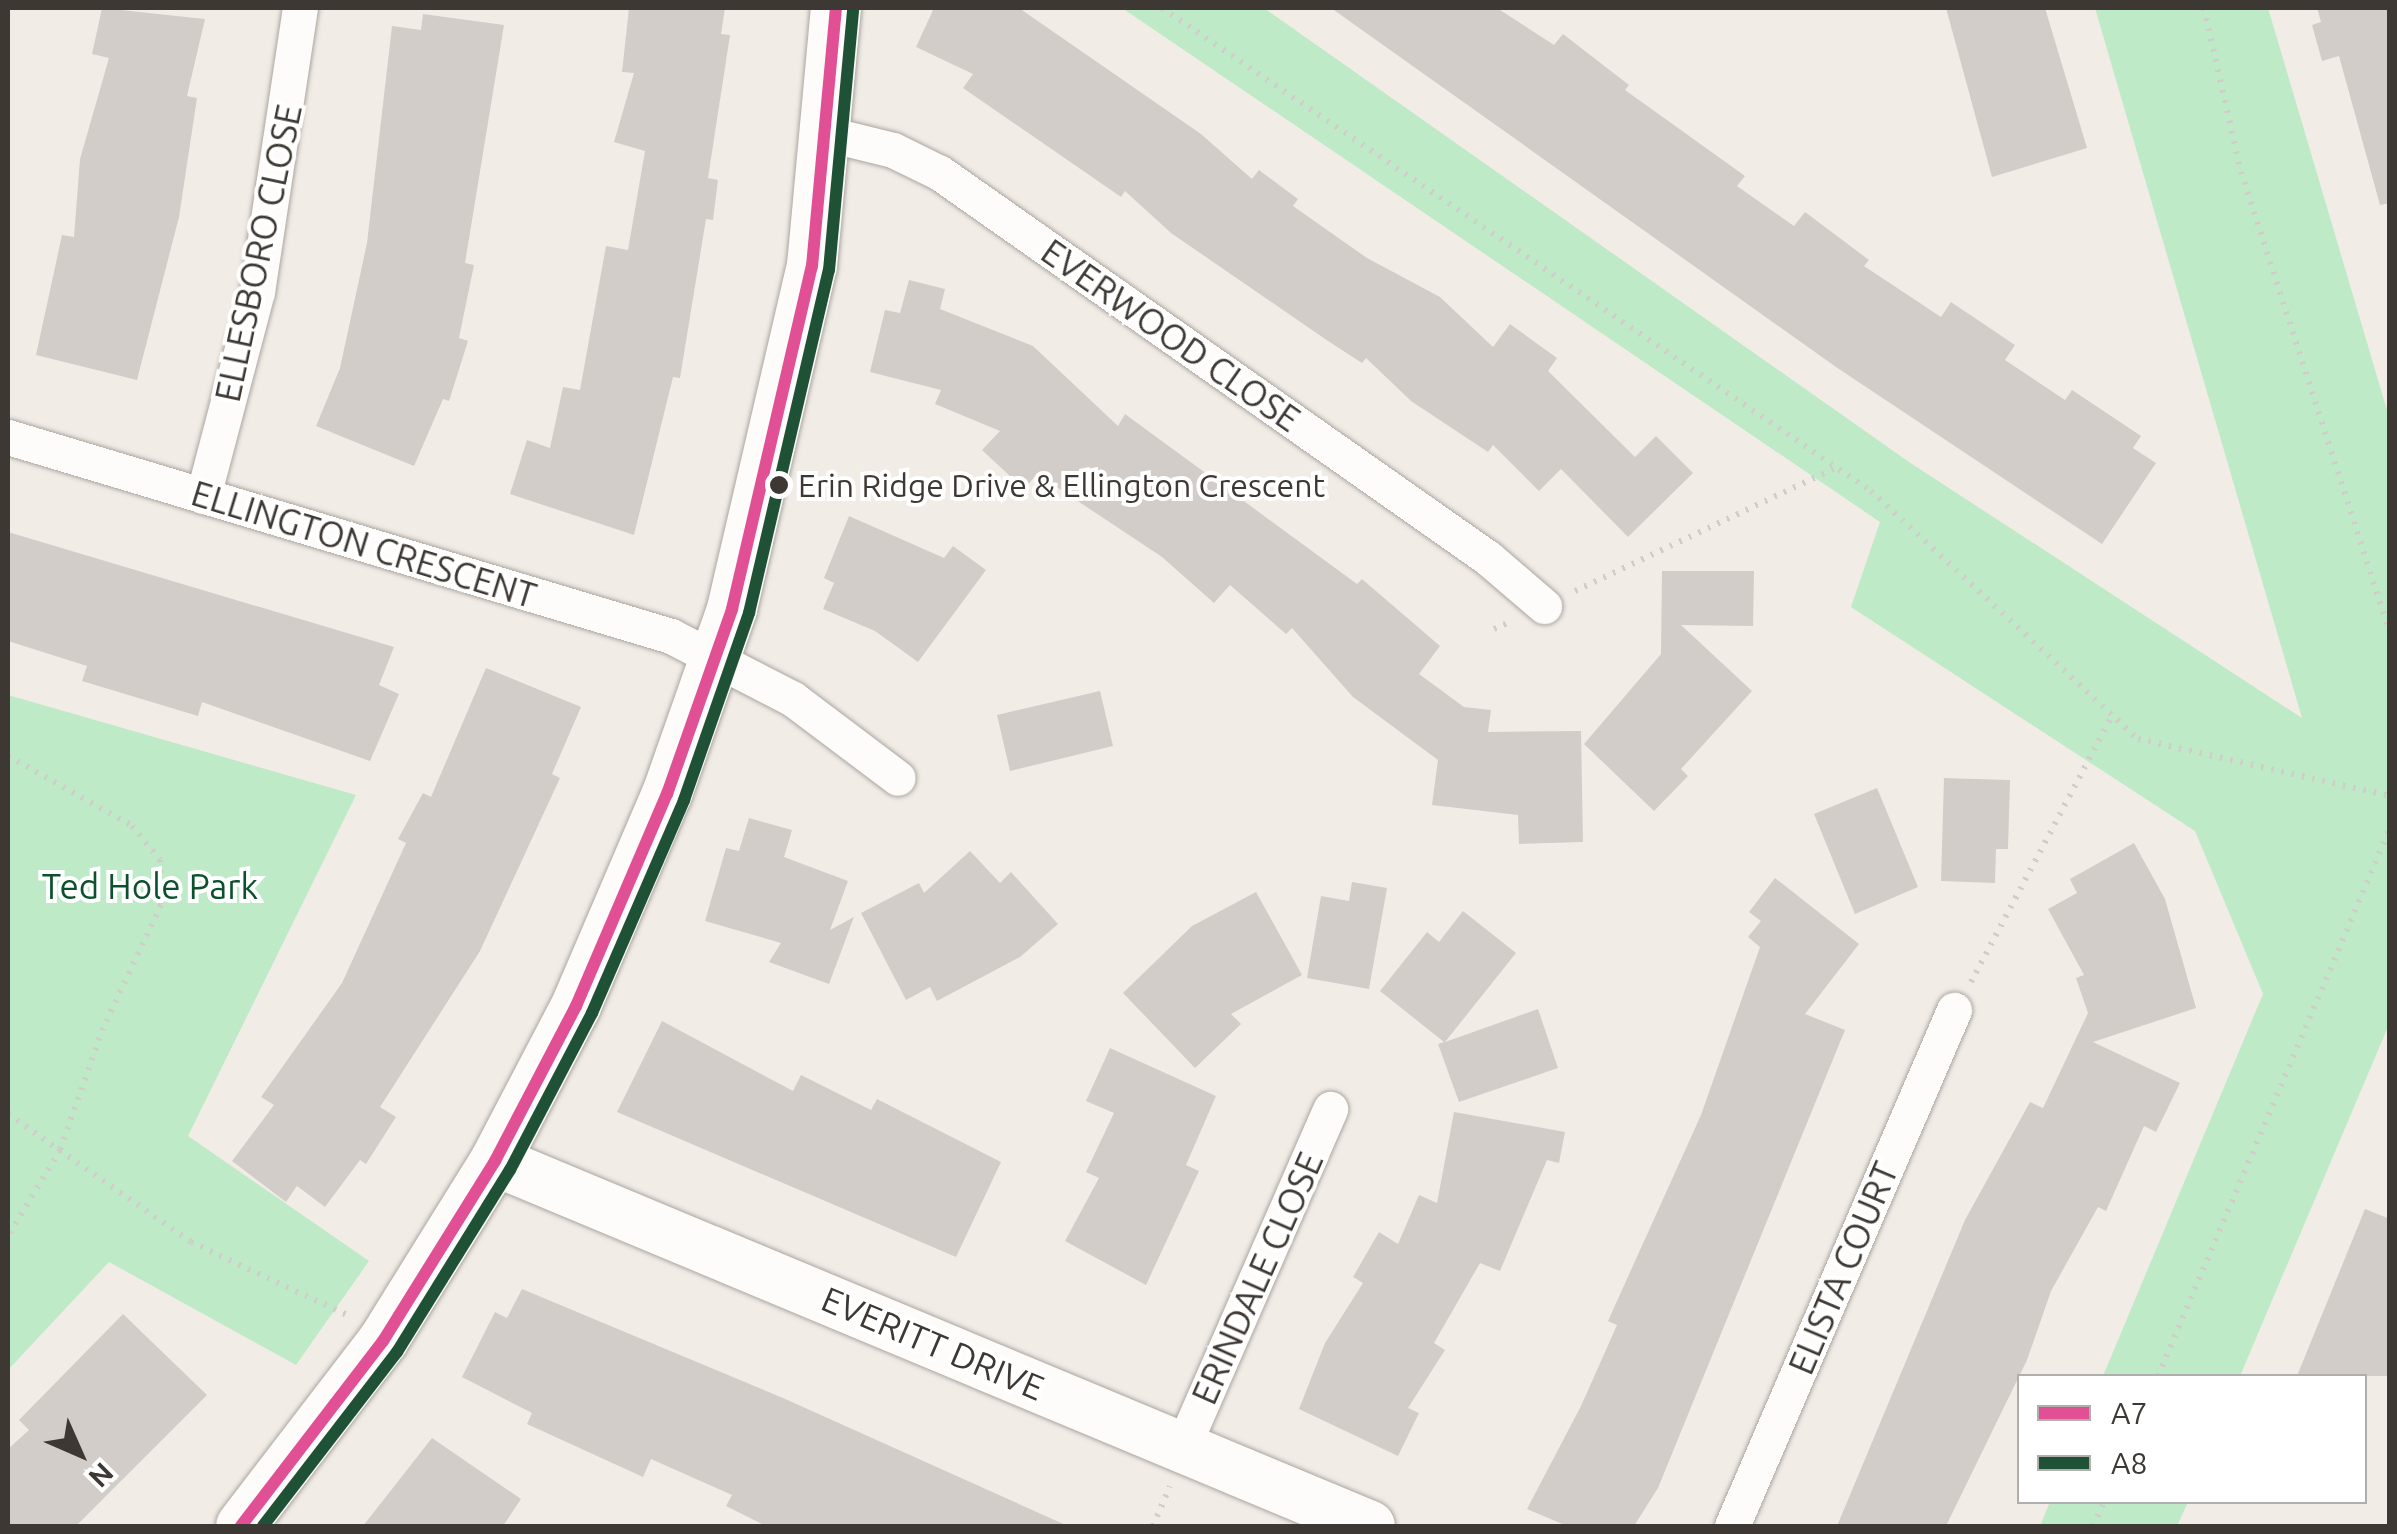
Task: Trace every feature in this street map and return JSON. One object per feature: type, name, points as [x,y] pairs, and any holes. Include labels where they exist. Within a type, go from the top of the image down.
[{"type":"street","name":"ELLESBORO CLOSE","points":[[202,496],[257,292],[300,8]]},
{"type":"street","points":[[241,1526],[383,1340],[496,1161],[616,918],[718,657],[812,266],[828,134],[836,8]]},
{"type":"street","name":"EVERWOOD CLOSE","points":[[828,134],[893,150],[940,174],[1488,558],[1544,606]]},
{"type":"street","name":"ELLINGTON CRESCENT","points":[[8,438],[671,636],[793,699],[898,778]]},
{"type":"street","name":"ELISTA COURT","points":[[1732,1526],[1954,1010]]},
{"type":"street","name":"ERINDALE CLOSE","points":[[1183,1446],[1330,1110]]},
{"type":"street","name":"EVERITT DRIVE","points":[[496,1161],[1370,1526]]},
{"type":"path","points":[[1162,8],[1836,468],[1965,574],[2138,739],[2390,796]]},
{"type":"path","points":[[2204,8],[2241,172],[2390,633]]},
{"type":"path","points":[[1608,574],[1836,468]]},
{"type":"path","points":[[1954,1010],[2112,718]]},
{"type":"path","points":[[8,756],[132,826],[160,860],[160,904],[103,1028],[60,1150],[8,1236]]},
{"type":"path","points":[[2159,1374],[2390,828]]},
{"type":"path","points":[[8,1114],[190,1242],[353,1318]]},
{"type":"green space","points":[[1122,8],[1264,8],[1909,462],[2302,718],[2095,8],[2268,8],[2389,417],[2390,1022],[2241,1374],[2104,1374],[2263,994],[2195,831],[1851,607],[1880,522]]},
{"type":"green space","name":"Ted Hole Park","points":[[8,695],[356,795],[188,1136],[369,1261],[296,1365],[109,1262],[8,1370]]},
{"type":"green space","points":[[2049,1504],[2187,1504],[2177,1526],[2040,1526]]},
{"type":"building","points":[[102,8],[205,19],[187,96],[197,98],[179,217],[137,380],[36,355],[62,235],[74,237],[80,159],[109,58],[92,54]]},
{"type":"building","points":[[629,8],[725,8],[721,34],[730,35],[708,178],[718,180],[713,220],[706,219],[680,378],[673,377],[634,535],[510,494],[527,440],[550,448],[563,387],[580,390],[606,246],[628,250],[645,151],[614,142],[634,73],[622,72]]},
{"type":"building","points":[[934,8],[1019,8],[1201,134],[1252,179],[1259,170],[1298,199],[1293,206],[1367,258],[1440,297],[1493,347],[1510,324],[1557,358],[1548,371],[1635,457],[1656,436],[1693,473],[1628,537],[1561,469],[1539,491],[1493,445],[1488,452],[1411,401],[1366,358],[1362,363],[1328,341],[1171,233],[1125,191],[1121,197],[963,88],[973,74],[916,47]]},
{"type":"building","points":[[1331,8],[1497,8],[1554,45],[1563,34],[1629,85],[1625,90],[1745,176],[1737,186],[1794,226],[1805,212],[1869,260],[1864,266],[1941,317],[1951,302],[2015,345],[2005,360],[2065,400],[2072,390],[2141,436],[2133,448],[2156,463],[2102,544],[1836,367]]},
{"type":"building","points":[[1946,8],[2045,8],[2087,148],[1992,177]]},
{"type":"building","points":[[2317,8],[2390,8],[2390,203],[2380,205],[2339,56],[2322,61],[2312,25],[2321,22]]},
{"type":"building","points":[[423,14],[504,25],[465,263],[474,265],[459,338],[468,341],[449,401],[443,399],[414,466],[316,426],[340,368],[367,243],[392,26],[421,30]]},
{"type":"building","points":[[909,280],[945,289],[940,309],[1033,346],[1118,426],[1125,414],[1357,584],[1362,579],[1440,646],[1419,674],[1464,707],[1491,710],[1488,732],[1581,731],[1583,842],[1519,844],[1518,815],[1432,805],[1438,760],[1353,697],[1292,628],[1286,634],[1230,585],[1214,603],[1162,557],[1037,474],[1024,489],[982,450],[1000,431],[935,404],[941,390],[870,372],[885,310],[900,313]]},
{"type":"building","points":[[849,516],[944,558],[953,546],[986,570],[918,662],[875,631],[823,609],[834,583],[824,578]]},
{"type":"building","points":[[8,532],[394,647],[379,685],[399,694],[370,761],[202,702],[198,716],[82,681],[87,666],[8,641]]},
{"type":"building","points":[[1662,571],[1754,571],[1753,626],[1681,625],[1752,691],[1681,769],[1688,776],[1654,811],[1584,744],[1661,654]]},
{"type":"building","points":[[486,668],[581,707],[552,774],[560,778],[480,951],[380,1107],[396,1117],[366,1164],[360,1160],[325,1207],[297,1186],[286,1202],[232,1161],[274,1105],[261,1097],[342,983],[406,843],[398,839],[423,793],[431,797]]},
{"type":"building","points":[[1100,691],[1113,746],[1010,771],[997,715]]},
{"type":"building","points":[[1944,778],[2010,780],[2008,849],[1996,849],[1995,883],[1941,881]]},
{"type":"building","points":[[1877,788],[1918,887],[1855,914],[1814,814]]},
{"type":"building","points":[[749,818],[792,830],[784,857],[848,881],[830,930],[854,917],[829,984],[769,962],[781,943],[705,921],[726,848],[739,851]]},
{"type":"building","points":[[2134,843],[2165,899],[2196,1008],[2093,1042],[2180,1083],[2156,1132],[2144,1126],[2106,1211],[2098,1207],[2051,1291],[2027,1360],[1946,1526],[1837,1526],[1965,1220],[2030,1102],[2043,1108],[2088,1013],[2076,978],[2084,975],[2048,909],[2077,893],[2070,879]]},
{"type":"building","points":[[970,851],[1000,883],[1011,872],[1058,924],[1020,957],[937,1001],[930,987],[906,1000],[861,913],[919,883],[924,893]]},
{"type":"building","points":[[1775,878],[1859,944],[1805,1014],[1845,1030],[1658,1488],[1634,1526],[1567,1526],[1527,1509],[1581,1406],[1617,1325],[1608,1321],[1701,1115],[1760,947],[1748,937],[1761,921],[1749,912]]},
{"type":"building","points":[[1352,882],[1387,888],[1369,989],[1307,978],[1321,896],[1349,901]]},
{"type":"building","points":[[1256,892],[1302,975],[1231,1014],[1241,1024],[1195,1068],[1123,993],[1192,926]]},
{"type":"building","points":[[1463,911],[1516,953],[1445,1042],[1538,1009],[1558,1068],[1459,1102],[1438,1044],[1444,1042],[1380,991],[1427,932],[1439,942]]},
{"type":"building","points":[[662,1021],[793,1091],[801,1075],[871,1110],[877,1099],[1001,1162],[956,1257],[617,1112]]},
{"type":"building","points":[[1110,1048],[1216,1096],[1186,1165],[1199,1171],[1146,1285],[1065,1241],[1099,1178],[1086,1172],[1114,1113],[1086,1101]]},
{"type":"building","points":[[1454,1112],[1565,1132],[1559,1163],[1547,1160],[1500,1271],[1480,1263],[1434,1343],[1445,1350],[1408,1408],[1419,1413],[1398,1456],[1299,1409],[1325,1343],[1363,1283],[1353,1277],[1379,1232],[1398,1244],[1419,1195],[1437,1203]]},
{"type":"building","points":[[2365,1209],[2390,1219],[2390,1376],[2298,1374]]},
{"type":"building","points":[[522,1289],[783,1398],[1068,1526],[766,1526],[726,1506],[732,1495],[651,1459],[643,1477],[527,1424],[532,1413],[462,1377],[495,1312],[507,1318]]},
{"type":"building","points":[[123,1314],[207,1395],[76,1526],[8,1526],[8,1449],[29,1430],[19,1420]]},
{"type":"building","points":[[432,1438],[521,1499],[503,1526],[363,1526]]},
{"type":"transit line","name":"A7","points":[[241,1526],[383,1341],[495,1161],[576,1006],[667,794],[732,609],[812,266],[836,8]]},
{"type":"transit line","name":"A8","points":[[263,1526],[397,1352],[510,1170],[592,1013],[684,800],[749,613],[829,270],[853,10]]},
{"type":"place","name":"Erin Ridge Drive & Ellington Crescent","points":[[779,485]]}]
